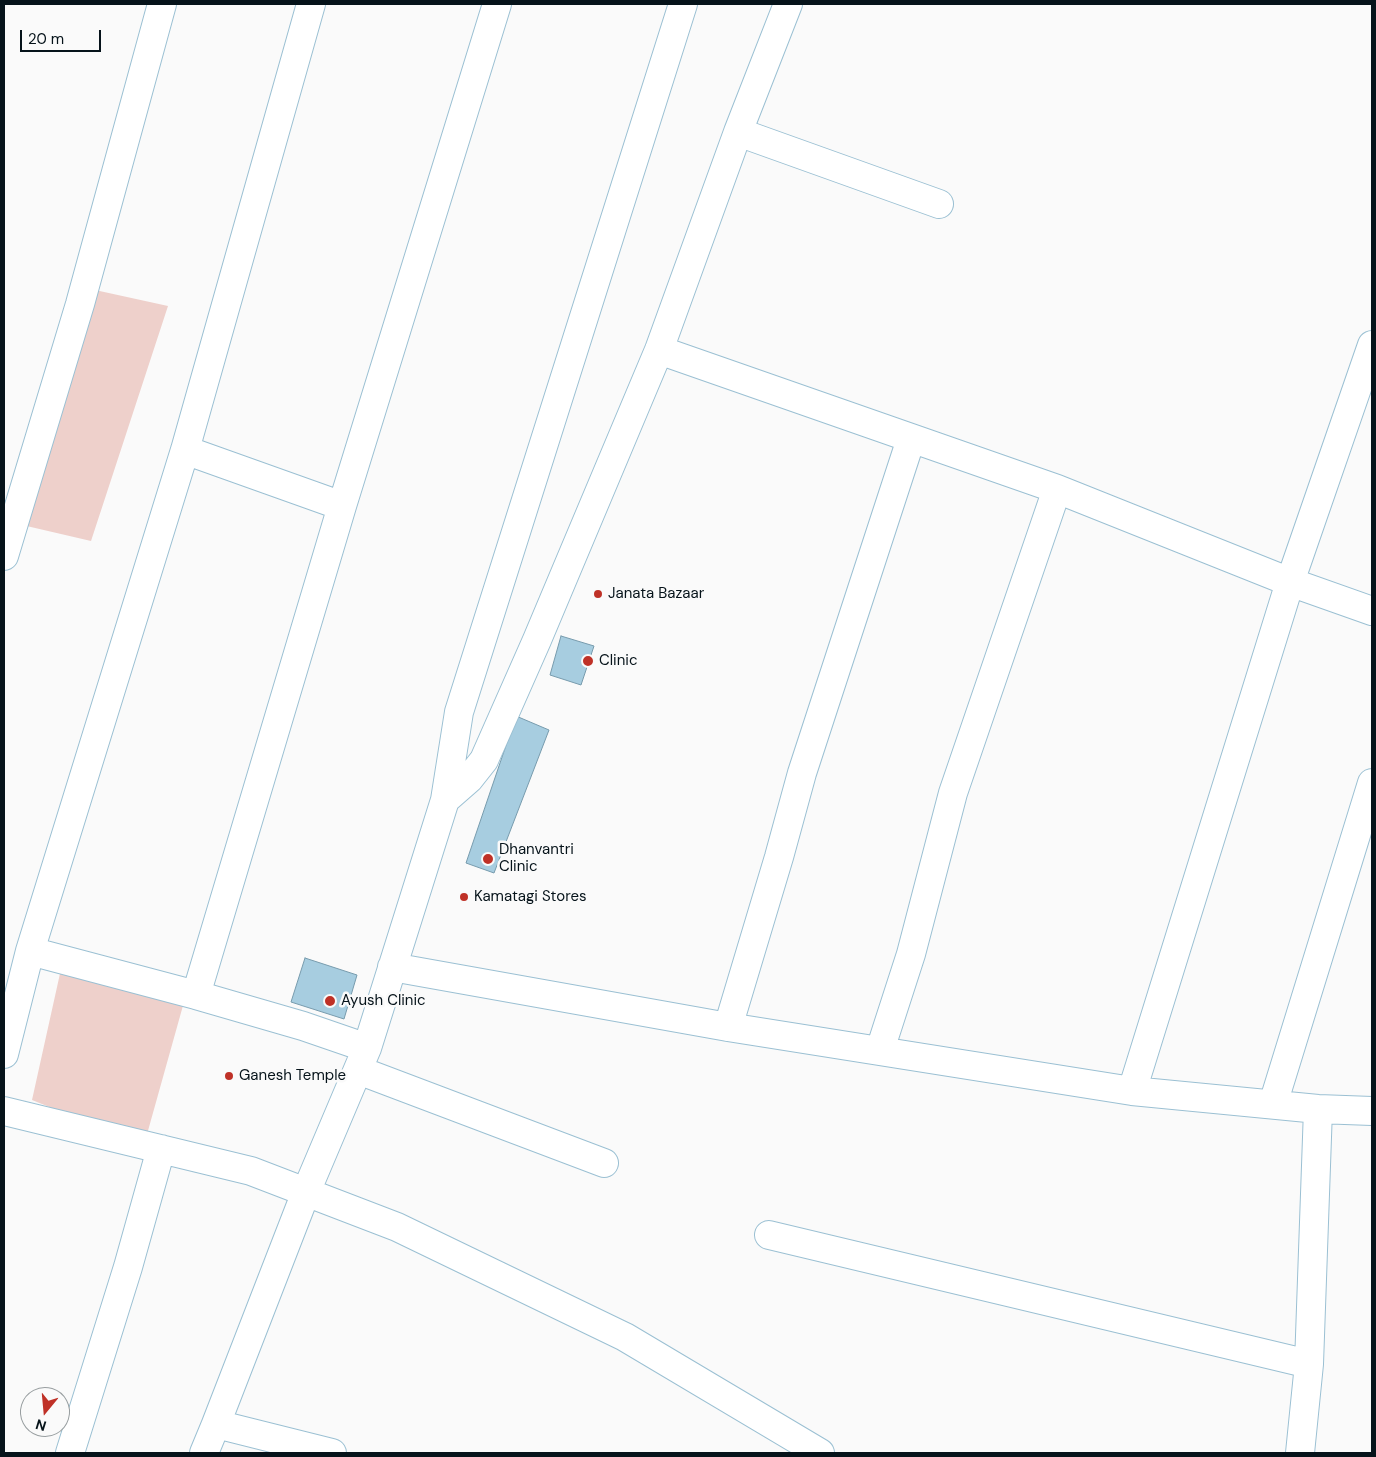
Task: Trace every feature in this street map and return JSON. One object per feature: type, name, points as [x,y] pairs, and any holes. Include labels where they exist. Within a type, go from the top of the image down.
[{"type":"street","points":[[4,556],[80,304],[162,4]]},
{"type":"street","points":[[4,1054],[30,951],[185,450],[311,4]]},
{"type":"street","points":[[196,995],[342,506],[497,4]]},
{"type":"street","points":[[204,1453],[306,1192],[362,1059],[445,800],[459,712],[684,4]]},
{"type":"street","points":[[445,800],[469,779],[484,760],[537,640],[659,350],[738,132],[788,4]]},
{"type":"street","points":[[738,132],[939,204]]},
{"type":"street","points":[[1132,1091],[1290,582],[1372,345]]},
{"type":"street","points":[[659,350],[1057,489],[1290,582],[1372,611]]},
{"type":"street","points":[[728,1027],[802,773],[911,439]]},
{"type":"street","points":[[185,450],[342,506]]},
{"type":"street","points":[[880,1050],[911,954],[953,793],[1057,489]]},
{"type":"street","points":[[1273,1104],[1372,783]]},
{"type":"street","points":[[30,951],[196,995],[303,1026],[362,1059],[604,1163]]},
{"type":"street","points":[[392,967],[728,1027],[1132,1091],[1318,1109],[1372,1111]]},
{"type":"street","points":[[1300,1453],[1309,1364],[1318,1109]]},
{"type":"street","points":[[4,1111],[251,1171],[397,1227],[625,1337],[820,1453]]},
{"type":"street","points":[[70,1453],[128,1267],[161,1149]]},
{"type":"street","points":[[769,1235],[1309,1364]]},
{"type":"street","points":[[216,1424],[332,1453]]},
{"type":"shaded area","points":[[95,290],[168,306],[91,541],[18,524]]},
{"type":"shaded area","points":[[61,969],[184,1002],[144,1145],[32,1100]]},
{"type":"building","points":[[561,636],[594,646],[581,685],[550,675]]},
{"type":"building","points":[[516,716],[549,730],[494,873],[466,863]]},
{"type":"building","points":[[305,958],[357,975],[344,1019],[291,1002]]},
{"type":"place","name":"Janata Bazaar","points":[[598,594]]},
{"type":"place","name":"Clinic","points":[[588,661]]},
{"type":"place","name":"Dhanvantri Clinic","points":[[488,859]]},
{"type":"place","name":"Kamatagi Stores","points":[[464,897]]},
{"type":"place","name":"Ayush Clinic","points":[[330,1001]]},
{"type":"place","name":"Ganesh Temple","points":[[229,1076]]}]
